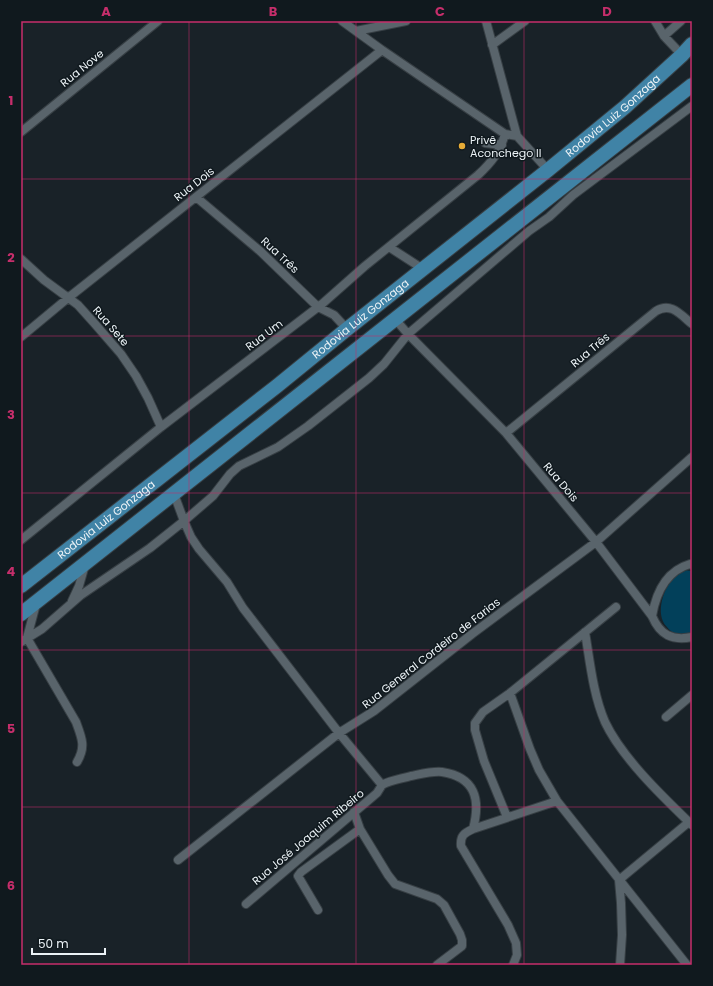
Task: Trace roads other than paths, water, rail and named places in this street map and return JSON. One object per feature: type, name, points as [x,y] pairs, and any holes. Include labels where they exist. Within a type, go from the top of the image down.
[{"type":"highway","name":"Rodovia Luiz Gonzaga","points":[[21,586],[277,386],[548,170],[625,107],[692,44]]},
{"type":"highway","name":"Rodovia Luiz Gonzaga","points":[[21,614],[692,85]]},
{"type":"street","name":"Rua Nove","points":[[21,132],[158,21]]},
{"type":"street","points":[[342,21],[505,134],[517,136]]},
{"type":"street","points":[[356,31],[406,21]]},
{"type":"street","points":[[486,21],[517,136],[548,170]]},
{"type":"street","points":[[492,45],[525,21]]},
{"type":"street","points":[[655,21],[664,36],[682,55]]},
{"type":"street","points":[[664,36],[681,21]]},
{"type":"street","name":"Rua Dois","points":[[21,337],[68,298],[382,50]]},
{"type":"street","points":[[24,640],[42,629],[70,604],[97,583],[150,548],[184,521],[213,496],[230,474],[239,466],[278,446],[308,426],[369,378],[384,364],[408,334],[529,231],[549,217],[579,191],[692,106]]},
{"type":"street","name":"Rua Um","points":[[21,540],[161,428],[318,307],[362,264],[389,247],[478,176],[498,154],[505,134]]},
{"type":"street","points":[[485,143],[502,145]]},
{"type":"street","name":"Rua Três","points":[[196,197],[260,251],[318,307],[334,315],[347,329]]},
{"type":"street","points":[[389,247],[423,269]]},
{"type":"street","name":"Rua Sete","points":[[21,259],[44,280],[78,305],[125,360],[145,392],[161,428]]},
{"type":"street","name":"Rua Três","points":[[506,433],[656,310],[662,307],[671,308],[692,324]]},
{"type":"street","name":"Rua Dois","points":[[395,319],[506,433],[596,542],[664,633],[675,638],[692,637]]},
{"type":"street","name":"Rua General Cordeiro de Farias","points":[[178,860],[339,733],[374,711],[472,634],[596,542],[692,457]]},
{"type":"street","points":[[174,494],[191,537],[199,549],[227,582],[243,608],[339,733],[382,785],[388,782],[426,773],[441,772],[460,777],[469,784],[476,796],[476,816],[473,829]]},
{"type":"street","points":[[70,604],[79,586],[86,562]]},
{"type":"street","points":[[652,616],[654,602],[669,576],[680,567],[690,564],[692,565]]},
{"type":"street","points":[[24,640],[37,601]]},
{"type":"street","points":[[507,817],[484,761],[475,730],[475,722],[483,712],[510,693],[616,607]]},
{"type":"street","points":[[585,632],[596,696],[605,721],[614,739],[649,782],[690,823],[619,880]]},
{"type":"street","points":[[24,640],[76,722],[80,734],[82,753],[78,762]]},
{"type":"street","points":[[510,693],[530,750],[539,770],[557,801],[687,965]]},
{"type":"street","points":[[666,717],[692,695]]},
{"type":"street","name":"Rua José Joaquim Ribeiro","points":[[246,904],[374,796],[382,785]]},
{"type":"street","points":[[513,965],[517,955],[516,943],[508,925],[461,846],[460,839],[462,835],[473,829],[557,801]]},
{"type":"street","points":[[354,812],[360,829],[395,884],[437,899],[444,905],[460,934],[462,946],[437,965]]},
{"type":"street","points":[[318,910],[298,876],[301,872],[360,829]]},
{"type":"street","points":[[618,964],[622,935],[619,880]]},
{"type":"place","name":"Privê Aconchego II","points":[[462,146]]}]
